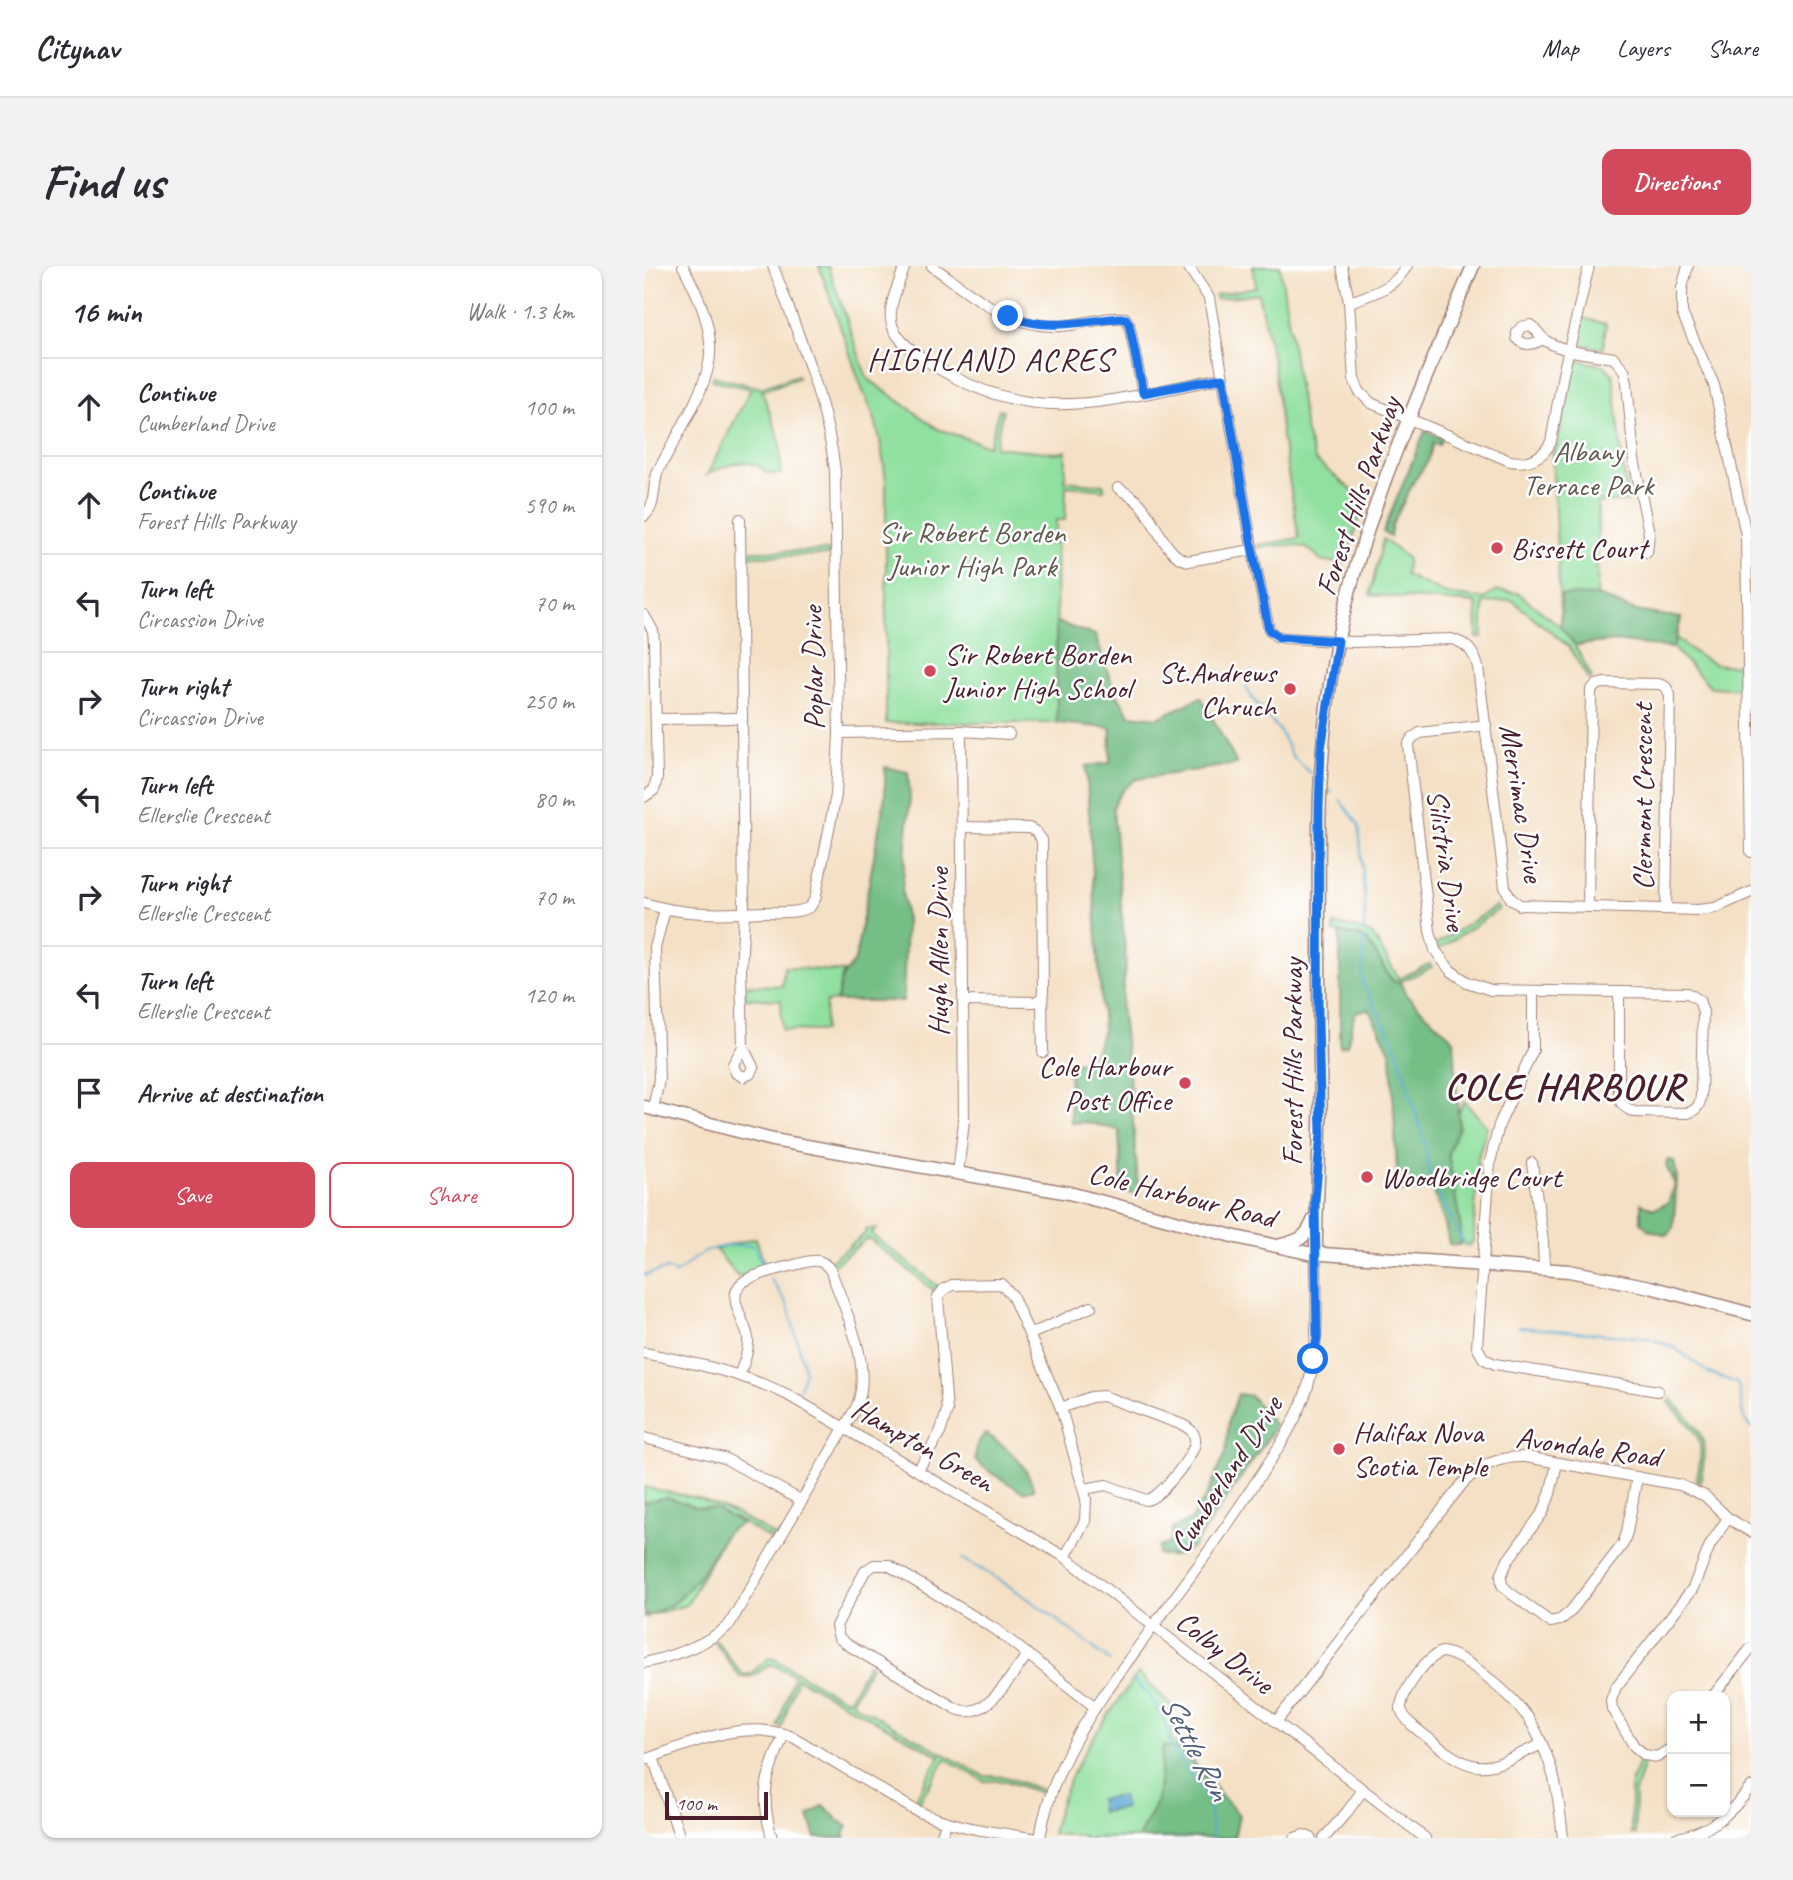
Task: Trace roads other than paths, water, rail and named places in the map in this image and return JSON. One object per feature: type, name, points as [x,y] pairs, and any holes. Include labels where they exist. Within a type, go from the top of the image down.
[{"type":"main road","name":"Forest Hills Parkway","points":[[1316,1254],[1315,1215],[1321,1134],[1317,875],[1321,761],[1338,641],[1368,526],[1409,418],[1473,266]]},
{"type":"main road","name":"Cole Harbour Road","points":[[648,1108],[776,1140],[1107,1202],[1236,1237],[1316,1254],[1402,1261],[1483,1263],[1589,1274],[1751,1314]]},
{"type":"main road","points":[[1278,1246],[1299,1240],[1307,1234],[1315,1215]]},
{"type":"street","points":[[644,516],[653,506],[654,481],[703,383],[709,362],[709,337],[703,312],[683,266]]},
{"type":"street","name":"Poplar Drive","points":[[644,903],[702,914],[802,910],[810,907],[814,901],[836,795],[839,733],[833,453],[810,372],[773,266]]},
{"type":"street","points":[[905,266],[891,304],[890,319],[893,330],[902,344],[954,378],[983,392],[1006,399],[1048,405],[1084,405],[1223,378]]},
{"type":"street","points":[[932,266],[988,307],[1026,322],[1057,326],[1126,319],[1143,393]]},
{"type":"street","points":[[1188,266],[1209,298],[1252,550],[1269,630],[1279,637],[1338,641]]},
{"type":"street","points":[[1342,266],[1349,303],[1353,374],[1362,396],[1371,403],[1510,461],[1521,462],[1534,460],[1546,451],[1551,442],[1568,350],[1588,266]]},
{"type":"street","points":[[1349,303],[1388,287],[1407,266]]},
{"type":"street","points":[[1688,266],[1682,288],[1682,313],[1714,385],[1746,536],[1751,852]]},
{"type":"street","points":[[1544,340],[1568,350],[1614,358],[1624,370],[1634,459],[1648,533],[1647,552]]},
{"type":"street","points":[[1118,488],[1142,506],[1172,553],[1179,559],[1188,561],[1252,550]]},
{"type":"street","points":[[740,519],[743,1047]]},
{"type":"street","points":[[644,615],[653,631],[654,642],[657,783],[654,790],[644,797]]},
{"type":"street","name":"Merrimac Drive","points":[[1338,641],[1451,639],[1472,651],[1486,725],[1508,894],[1517,903],[1525,906],[1715,908],[1751,892]]},
{"type":"street","name":"Clermont Crescent","points":[[1588,906],[1591,690],[1604,683],[1659,684],[1666,687],[1670,693],[1666,909]]},
{"type":"street","points":[[656,719],[742,718]]},
{"type":"street","name":"Silistria Drive","points":[[1486,725],[1420,733],[1412,738],[1408,745],[1430,931],[1439,958],[1467,982],[1491,990],[1688,993],[1699,1000],[1703,1012],[1701,1093],[1700,1103],[1695,1110],[1688,1114],[1635,1112],[1622,1105],[1619,1098],[1619,992]]},
{"type":"street","points":[[839,733],[961,731],[1009,734]]},
{"type":"street","name":"Hugh Allen Drive","points":[[958,1173],[964,1121],[961,731]]},
{"type":"street","points":[[963,827],[1026,828],[1037,832],[1041,837],[1043,993],[1035,1002],[963,1001]]},
{"type":"street","points":[[648,1108],[659,1080],[655,948],[665,909]]},
{"type":"street","points":[[1533,991],[1532,1050],[1499,1125],[1492,1153],[1476,1342],[1478,1351],[1485,1359],[1495,1364],[1658,1391]]},
{"type":"street","points":[[1040,999],[1043,1007],[1044,1052]]},
{"type":"street","points":[[1532,1163],[1544,1268]]},
{"type":"street","name":"Cumberland Drive","points":[[1153,1627],[1271,1459],[1301,1405],[1309,1384],[1317,1338],[1316,1254]]},
{"type":"street","points":[[644,1663],[690,1648],[713,1637],[729,1625],[845,1428],[860,1395],[862,1366],[831,1270],[824,1262],[814,1259],[748,1279],[739,1286],[735,1301],[748,1343],[739,1375]]},
{"type":"street","points":[[918,1470],[940,1433],[947,1411],[937,1304],[944,1289],[953,1284],[1003,1285],[1012,1294],[1062,1408],[1084,1489],[1087,1504],[1085,1521],[1065,1557]]},
{"type":"street","points":[[1031,1334],[1091,1307]]},
{"type":"street","name":"Hampton Green","points":[[644,1353],[714,1367],[786,1394],[1065,1557],[1153,1627]]},
{"type":"street","points":[[1062,1408],[1091,1397],[1106,1396],[1183,1425],[1191,1430],[1195,1437],[1192,1451],[1168,1484],[1152,1500],[1106,1485],[1084,1489]]},
{"type":"street","points":[[644,1438],[724,1458],[802,1501]]},
{"type":"street","name":"Avondale Road","points":[[1276,1722],[1470,1475],[1487,1464],[1505,1458],[1526,1457],[1680,1485],[1695,1490],[1751,1532]]},
{"type":"street","points":[[1557,1463],[1543,1512],[1508,1560],[1501,1576],[1502,1585],[1550,1622],[1560,1620],[1570,1612],[1623,1544],[1637,1477]]},
{"type":"street","points":[[1667,1751],[1657,1757],[1641,1753],[1612,1709],[1612,1696],[1616,1687],[1693,1588],[1710,1545],[1728,1517]]},
{"type":"street","points":[[1027,1655],[990,1702],[979,1710],[967,1712],[848,1645],[839,1638],[836,1626],[865,1571],[874,1565],[885,1564],[995,1629],[1095,1707]]},
{"type":"street","name":"Colby Drive","points":[[1040,1838],[1054,1782],[1070,1747],[1095,1707],[1153,1627],[1424,1838]]},
{"type":"street","points":[[1717,1691],[1751,1648]]},
{"type":"street","points":[[1542,1744],[1493,1766],[1469,1766],[1452,1758],[1409,1722],[1401,1710],[1401,1699],[1433,1656],[1442,1652],[1464,1661],[1519,1706],[1530,1720],[1542,1744],[1552,1765],[1558,1788],[1563,1838]]},
{"type":"street","points":[[680,1838],[649,1759],[737,1730],[755,1728],[784,1734],[913,1808],[946,1823],[1033,1838]]},
{"type":"street","points":[[772,1838],[766,1817],[765,1797],[774,1759],[784,1734]]},
{"type":"street","points":[[1324,1838],[1363,1790]]},
{"type":"street","points":[[1676,1838],[1697,1833],[1716,1824],[1750,1792]]},
{"type":"street","points":[[941,1838],[946,1823]]},
{"type":"street","points":[[1295,1838],[1304,1835],[1311,1838]]},
{"type":"water","points":[[1122,1796],[1125,1808],[1101,1812],[1099,1799]]},
{"type":"waterway","points":[[1251,671],[1246,687],[1252,698],[1279,730],[1293,757],[1310,773]]},
{"type":"waterway","points":[[1329,790],[1332,793]]},
{"type":"waterway","points":[[1340,800],[1359,825],[1365,905],[1364,930]]},
{"type":"waterway","points":[[1364,938],[1362,983],[1396,1046],[1425,1144],[1430,1177],[1465,1246]]},
{"type":"waterway","name":"Settle Run","points":[[644,1275],[667,1269],[675,1273],[707,1251],[739,1245],[754,1246],[764,1269]]},
{"type":"waterway","name":"Settle Run","points":[[770,1278],[788,1305],[805,1371],[799,1391]]},
{"type":"waterway","points":[[1518,1327],[1649,1338],[1675,1348],[1709,1373],[1737,1383],[1742,1412],[1751,1428]]},
{"type":"waterway","name":"Settle Run","points":[[962,1559],[1020,1593],[1110,1661]]},
{"type":"waterway","name":"Settle Run","points":[[1132,1679],[1148,1694],[1165,1721],[1170,1745],[1209,1802],[1212,1838]]},
{"type":"place","name":"Bissett Court","points":[[1497,548]]},
{"type":"place","name":"Sir Robert Borden Junior High School","points":[[930,671]]},
{"type":"place","name":"St.Andrews Chruch","points":[[1290,689]]},
{"type":"place","name":"Cole Harbour Post Office","points":[[1185,1083]]},
{"type":"place","name":"Woodbridge Court","points":[[1367,1177]]},
{"type":"place","name":"Halifax Nova Scotia Temple","points":[[1339,1449]]},
{"type":"district","name":"HIGHLAND ACRES","points":[[990,359]]},
{"type":"district","name":"COLE HARBOUR","points":[[1565,1086]]},
{"type":"park label","name":"Albany Terrace Park","points":[[1588,468]]},
{"type":"park label","name":"Sir Robert Borden Junior High Park","points":[[972,549]]}]
